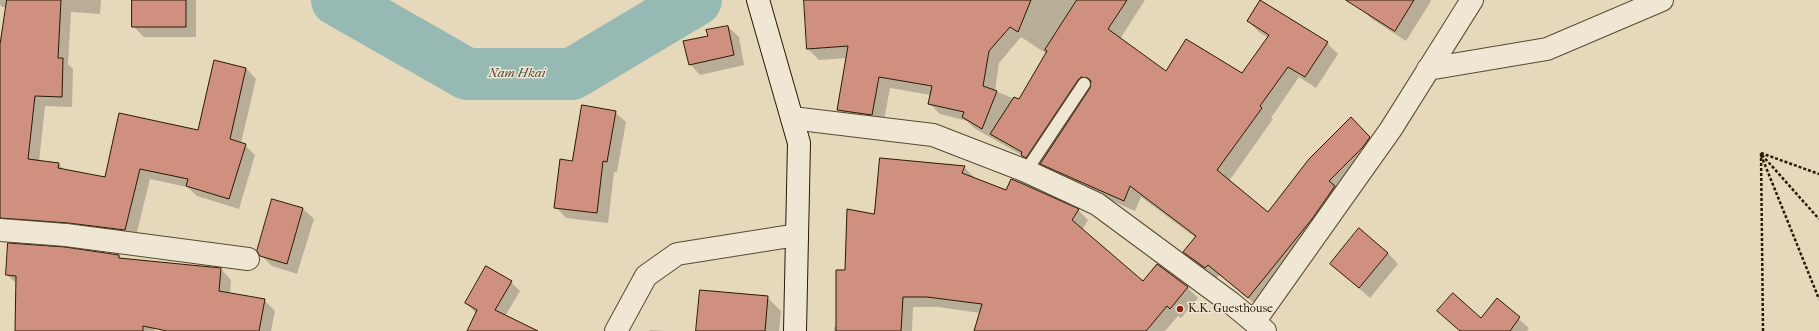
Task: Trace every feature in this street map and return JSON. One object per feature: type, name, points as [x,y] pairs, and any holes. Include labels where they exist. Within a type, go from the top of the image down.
[{"type":"street","points":[[758,0],[800,143],[795,331]]},
{"type":"street","points":[[792,118],[933,135],[1026,171],[1097,204],[1231,303],[1259,326],[1391,128],[1472,0]]},
{"type":"street","points":[[1428,70],[1547,49],[1662,0]]},
{"type":"street","points":[[0,230],[66,235],[248,259]]},
{"type":"street","points":[[616,331],[646,276],[677,254],[797,235]]},
{"type":"lane","points":[[1026,171],[1084,84]]},
{"type":"path","points":[[1761,153],[1819,174]]},
{"type":"path","points":[[1761,153],[1819,219]]},
{"type":"path","points":[[1761,153],[1819,299]]},
{"type":"path","points":[[1761,153],[1763,331]]},
{"type":"building","points":[[7,0],[61,0],[58,58],[63,58],[62,97],[35,96],[28,159],[59,163],[58,168],[105,177],[119,113],[198,130],[214,60],[246,68],[230,139],[246,144],[229,199],[186,186],[188,179],[140,169],[125,230],[68,223],[0,218],[0,45]]},
{"type":"building","points":[[132,0],[186,0],[186,27],[132,27]]},
{"type":"building","points":[[804,0],[1031,0],[1018,32],[1010,27],[989,51],[983,86],[997,91],[982,129],[962,117],[964,112],[928,104],[932,86],[879,77],[872,115],[837,110],[848,46],[807,49]]},
{"type":"building","points":[[1077,0],[1127,0],[1108,29],[1166,71],[1186,39],[1242,73],[1269,35],[1247,21],[1260,0],[1328,42],[1305,77],[1288,67],[1260,106],[1262,108],[1217,170],[1268,212],[1309,159],[1351,117],[1370,137],[1363,147],[1329,181],[1335,186],[1312,219],[1248,298],[1208,265],[1205,268],[1183,252],[1196,236],[1130,186],[1124,201],[1040,164],[1090,88],[1091,81],[1088,78],[1081,77],[1078,80],[1026,158],[1021,155],[1022,152],[990,134],[1014,97],[1019,99],[1047,51],[1045,50]]},
{"type":"building","points":[[1346,0],[1414,0],[1395,31]]},
{"type":"building","points":[[728,26],[734,55],[689,65],[683,41],[708,36],[706,30]]},
{"type":"building","points":[[582,105],[616,111],[607,162],[603,161],[597,213],[554,208],[560,159],[572,161]]},
{"type":"building","points":[[880,158],[965,166],[962,173],[1006,190],[1011,179],[1021,183],[1079,209],[1072,220],[1143,281],[1157,264],[1188,287],[1170,309],[1167,306],[1146,331],[974,331],[982,304],[927,297],[903,297],[901,331],[836,331],[836,270],[845,270],[847,209],[874,214]]},
{"type":"building","points":[[272,199],[303,208],[287,264],[260,256],[257,251]]},
{"type":"building","points":[[1359,228],[1388,253],[1359,288],[1330,264]]},
{"type":"building","points":[[8,243],[65,247],[119,255],[119,258],[221,268],[219,291],[265,299],[259,331],[167,331],[143,326],[143,331],[15,331],[16,276],[6,275]]},
{"type":"building","points":[[486,266],[512,281],[495,310],[538,331],[467,331],[477,310],[465,303]]},
{"type":"building","points":[[700,290],[768,296],[765,331],[696,331]]},
{"type":"building","points":[[1453,293],[1481,318],[1497,298],[1520,317],[1510,331],[1460,331],[1437,311]]},
{"type":"waterway","name":"Nam Hkai","points":[[337,0],[467,74],[572,74],[696,0]]},
{"type":"place","name":"K.K. Guesthouse","points":[[1180,309]]}]
